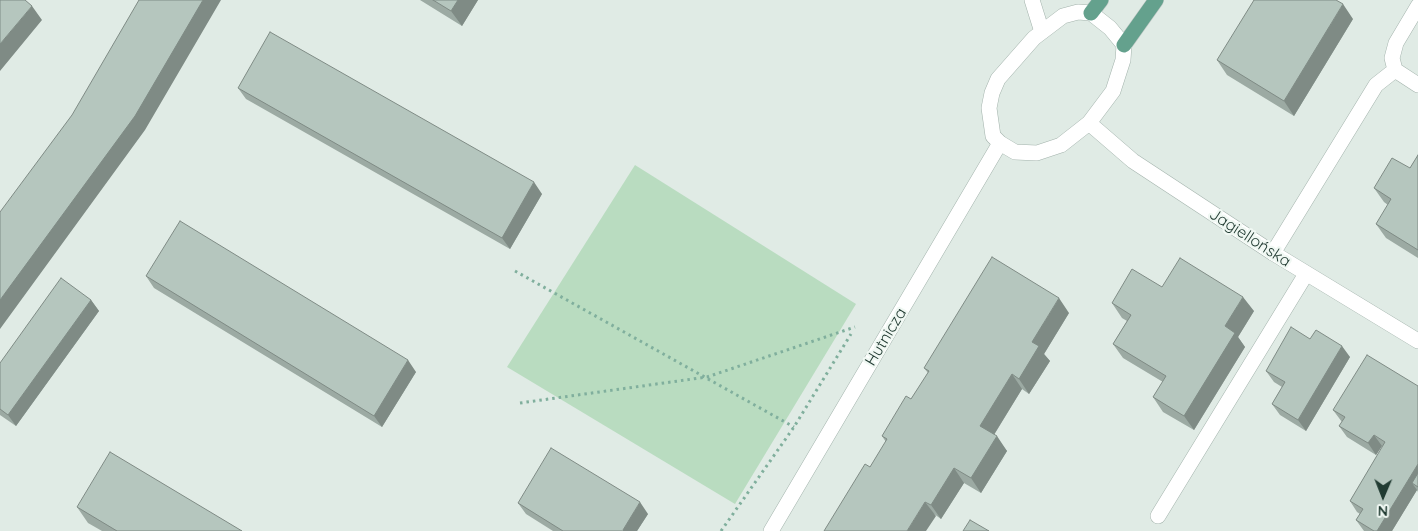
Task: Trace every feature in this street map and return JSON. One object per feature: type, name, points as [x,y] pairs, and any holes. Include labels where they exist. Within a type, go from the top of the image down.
[{"type":"main road","points":[[1081,8],[1101,0]]},
{"type":"main road","points":[[1124,44],[1156,0]]},
{"type":"street","points":[[1032,0],[1042,32]]},
{"type":"street","points":[[1418,6],[1396,43],[1392,58],[1395,70],[1418,84]]},
{"type":"street","points":[[1081,8],[1110,28],[1124,44],[1123,60],[1113,91],[1089,124],[1062,145],[1037,153],[1015,152],[1000,143],[993,136],[989,108],[992,93],[998,79],[1034,38],[1063,16],[1081,8]]},
{"type":"street","points":[[1273,253],[1376,85],[1395,70]]},
{"type":"street","name":"Jagiellońska","points":[[1089,124],[1132,161],[1306,274],[1418,341]]},
{"type":"street","name":"Hutnicza","points":[[771,531],[1000,143]]},
{"type":"street","points":[[1158,516],[1306,274]]},
{"type":"path","points":[[515,271],[794,427]]},
{"type":"path","points":[[520,403],[707,378],[855,327],[794,427],[721,531]]},
{"type":"green space","points":[[635,165],[856,304],[735,504],[507,367]]},
{"type":"building","points":[[0,0],[25,0],[32,6],[0,44]]},
{"type":"building","points":[[139,0],[203,0],[135,116],[0,300],[0,212],[72,115]]},
{"type":"building","points":[[433,0],[458,0],[451,11]]},
{"type":"building","points":[[1254,0],[1336,0],[1343,4],[1284,101],[1217,60]]},
{"type":"building","points":[[270,32],[534,182],[502,238],[238,88]]},
{"type":"building","points":[[1418,155],[1418,250],[1376,224],[1391,199],[1374,188],[1392,158],[1410,168]]},
{"type":"building","points":[[180,221],[408,360],[374,416],[146,276]]},
{"type":"building","points":[[992,257],[1059,298],[1032,342],[1039,346],[1019,379],[1012,374],[980,426],[997,436],[971,478],[954,468],[931,505],[925,502],[907,531],[824,531],[865,464],[870,467],[887,439],[882,436],[906,396],[911,399],[929,371],[924,368]]},
{"type":"building","points":[[1180,258],[1243,297],[1225,326],[1235,333],[1184,416],[1153,397],[1166,376],[1113,344],[1131,315],[1112,303],[1132,269],[1162,287]]},
{"type":"building","points":[[61,278],[91,300],[8,415],[0,409],[0,363]]},
{"type":"building","points":[[1291,327],[1310,339],[1316,330],[1342,346],[1298,420],[1272,404],[1285,382],[1266,371]]},
{"type":"building","points":[[1367,355],[1418,386],[1418,464],[1377,531],[1356,520],[1363,509],[1350,501],[1385,442],[1374,435],[1368,443],[1339,426],[1345,417],[1333,410]]},
{"type":"building","points":[[551,448],[640,502],[624,531],[563,531],[518,503]]},
{"type":"building","points":[[110,452],[242,531],[117,531],[77,507]]},
{"type":"building","points":[[1418,473],[1418,487],[1412,483]]},
{"type":"building","points":[[970,520],[989,531],[963,531]]}]
